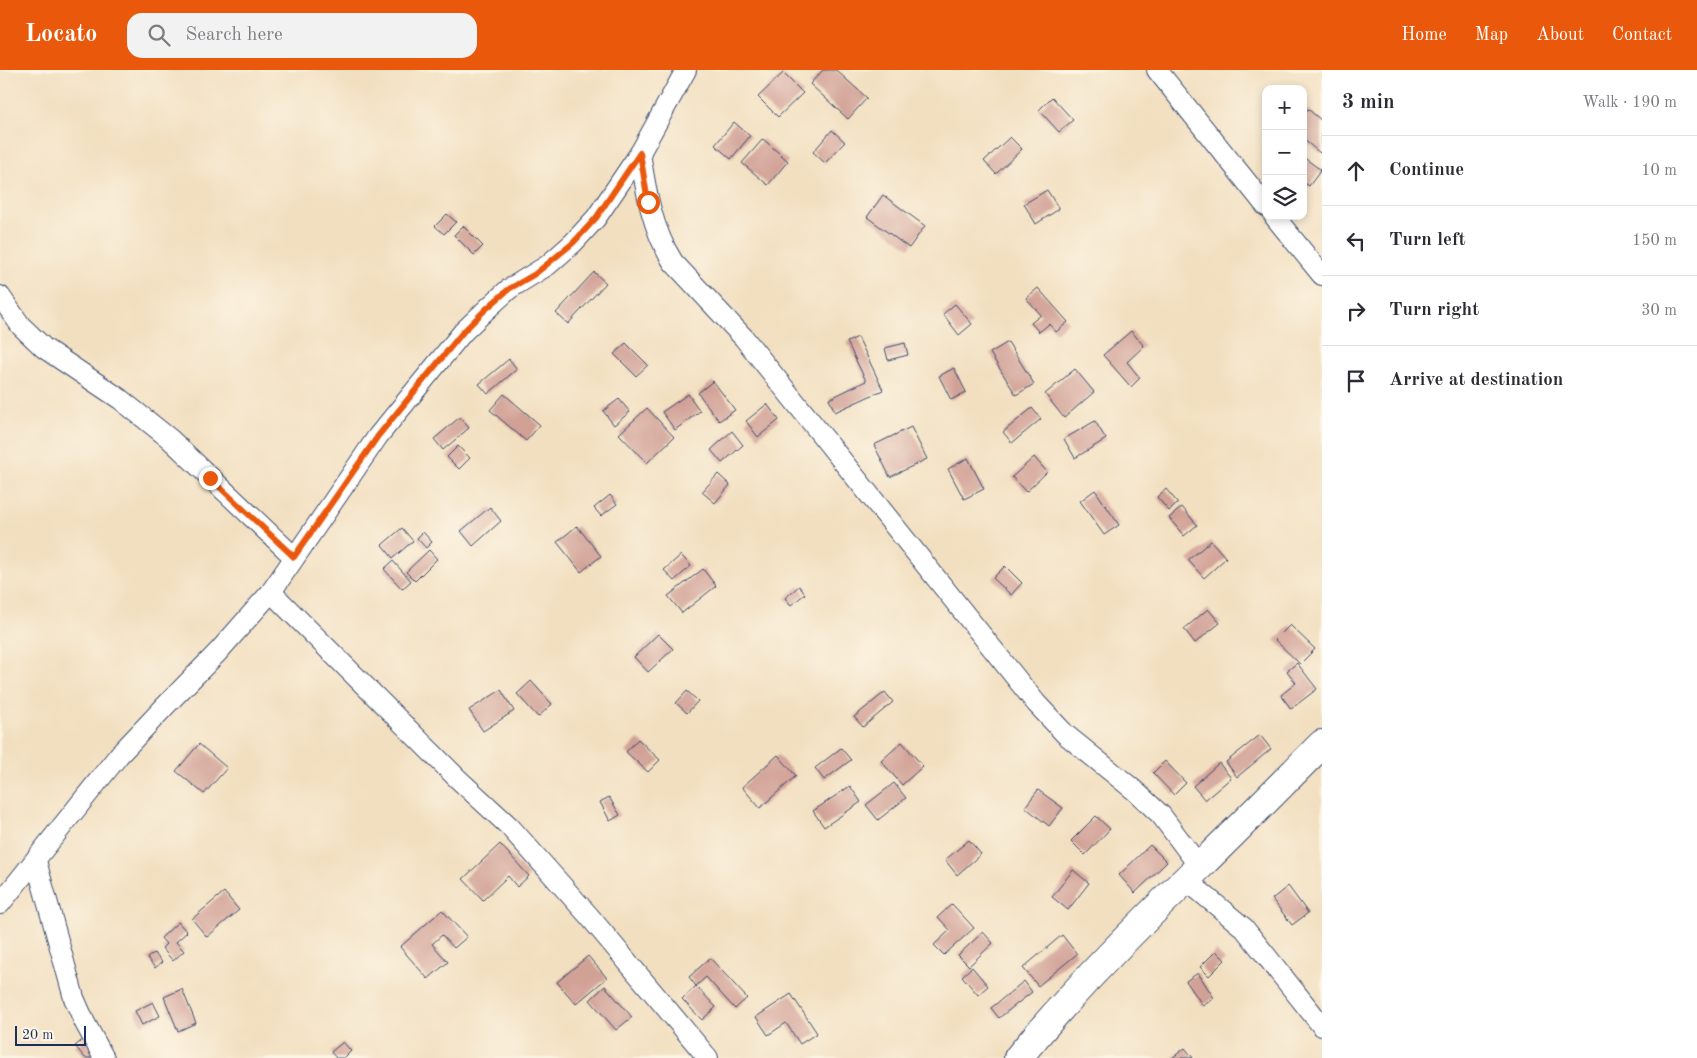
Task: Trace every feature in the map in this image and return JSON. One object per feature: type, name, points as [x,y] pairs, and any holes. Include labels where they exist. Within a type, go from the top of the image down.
[{"type":"street","points":[[0,904],[119,755],[218,652],[271,592],[378,436],[463,332],[509,289],[548,265],[573,243],[596,218],[640,153],[686,70]]},
{"type":"street","points":[[1158,70],[1262,201]]},
{"type":"street","points":[[640,153],[648,202],[664,248],[674,262],[744,338],[1036,703],[1066,734],[1134,790],[1161,815],[1192,872],[1244,928],[1322,1026]]},
{"type":"street","points":[[1277,220],[1322,275]]},
{"type":"street","points":[[0,296],[20,326],[44,348],[120,399],[170,439],[294,557]]},
{"type":"street","points":[[271,592],[457,778],[509,826],[589,916],[700,1055]]},
{"type":"street","points":[[1018,1058],[1090,977],[1192,872],[1322,744]]},
{"type":"street","points":[[36,861],[74,998],[104,1058]]},
{"type":"building","points":[[823,70],[836,70],[867,98],[848,119],[810,84]]},
{"type":"building","points":[[783,73],[803,93],[778,117],[758,97]]},
{"type":"building","points":[[1052,97],[1073,120],[1059,132],[1039,110]]},
{"type":"building","points":[[1307,110],[1322,121],[1322,151],[1320,153],[1307,142]]},
{"type":"building","points":[[734,122],[750,136],[731,159],[715,145]]},
{"type":"building","points":[[832,130],[845,142],[825,163],[813,152]]},
{"type":"building","points":[[1010,137],[1022,149],[996,174],[984,161]]},
{"type":"building","points":[[763,139],[788,161],[768,185],[742,163]]},
{"type":"building","points":[[1307,160],[1321,170],[1309,186],[1307,185]]},
{"type":"building","points":[[1047,190],[1059,209],[1036,224],[1024,204]]},
{"type":"building","points":[[883,195],[925,226],[909,248],[867,217]]},
{"type":"building","points":[[447,214],[456,222],[444,234],[435,226]]},
{"type":"building","points":[[463,226],[483,246],[474,255],[454,235]]},
{"type":"building","points":[[594,272],[606,283],[568,324],[556,313]]},
{"type":"building","points":[[1038,288],[1068,322],[1056,332],[1049,324],[1039,332],[1031,323],[1041,315],[1026,298]]},
{"type":"building","points":[[955,304],[972,324],[959,335],[943,314]]},
{"type":"building","points":[[1131,331],[1144,346],[1127,362],[1140,378],[1131,387],[1103,355]]},
{"type":"building","points":[[858,337],[883,390],[835,412],[829,399],[866,381],[847,342]]},
{"type":"building","points":[[1008,342],[1034,384],[1016,395],[990,353]]},
{"type":"building","points":[[626,343],[648,365],[636,376],[614,354]]},
{"type":"building","points":[[905,343],[908,355],[888,360],[885,348]]},
{"type":"building","points":[[509,359],[517,369],[488,394],[479,384]]},
{"type":"building","points":[[954,368],[966,392],[951,400],[939,376]]},
{"type":"building","points":[[1075,369],[1094,392],[1064,418],[1045,394]]},
{"type":"building","points":[[713,381],[735,410],[719,421],[698,393]]},
{"type":"building","points":[[504,394],[540,425],[526,441],[490,410]]},
{"type":"building","points":[[688,394],[700,411],[675,430],[662,412]]},
{"type":"building","points":[[619,399],[630,412],[614,425],[603,411]]},
{"type":"building","points":[[767,404],[779,420],[758,437],[746,421]]},
{"type":"building","points":[[647,408],[674,437],[647,463],[619,434]]},
{"type":"building","points":[[1032,408],[1041,419],[1012,443],[1003,432]]},
{"type":"building","points":[[460,417],[469,428],[443,450],[434,439]]},
{"type":"building","points":[[1095,421],[1106,439],[1075,458],[1064,439]]},
{"type":"building","points":[[911,427],[927,459],[890,477],[874,445]]},
{"type":"building","points":[[732,431],[743,445],[722,463],[711,450]]},
{"type":"building","points":[[458,446],[470,458],[459,469],[447,457]]},
{"type":"building","points":[[1034,457],[1047,472],[1026,492],[1012,477]]},
{"type":"building","points":[[968,458],[984,489],[964,499],[948,469]]},
{"type":"building","points":[[718,474],[730,485],[715,503],[702,492]]},
{"type":"building","points":[[1166,489],[1178,503],[1169,511],[1157,497]]},
{"type":"building","points":[[1095,490],[1119,525],[1104,535],[1080,501]]},
{"type":"building","points":[[610,495],[617,504],[601,516],[594,508]]},
{"type":"building","points":[[490,507],[501,521],[473,546],[461,531]]},
{"type":"building","points":[[1182,507],[1197,525],[1184,536],[1169,518]]},
{"type":"building","points":[[577,526],[601,556],[581,572],[557,542]]},
{"type":"building","points":[[402,528],[413,541],[393,558],[382,545]]},
{"type":"building","points":[[423,532],[432,542],[426,548],[417,538]]},
{"type":"building","points":[[1211,541],[1226,558],[1204,578],[1188,560]]},
{"type":"building","points":[[429,550],[437,559],[415,581],[406,572]]},
{"type":"building","points":[[681,555],[691,566],[674,581],[664,570]]},
{"type":"building","points":[[393,561],[411,581],[402,589],[384,569]]},
{"type":"building","points":[[1005,566],[1022,583],[1011,595],[993,578]]},
{"type":"building","points":[[703,569],[716,586],[682,613],[668,596]]},
{"type":"building","points":[[799,586],[805,594],[791,605],[785,598]]},
{"type":"building","points":[[1208,609],[1220,623],[1195,643],[1184,629]]},
{"type":"building","points":[[1290,625],[1315,649],[1300,664],[1275,640]]},
{"type":"building","points":[[658,634],[673,649],[648,672],[634,657]]},
{"type":"building","points":[[1297,663],[1317,689],[1291,709],[1281,695],[1296,683],[1287,671]]},
{"type":"building","points":[[531,681],[552,704],[538,717],[517,694]]},
{"type":"building","points":[[501,690],[514,711],[483,731],[469,710]]},
{"type":"building","points":[[687,691],[698,701],[687,713],[676,703]]},
{"type":"building","points":[[885,692],[893,702],[863,727],[854,717]]},
{"type":"building","points":[[1260,735],[1271,749],[1237,777],[1226,762]]},
{"type":"building","points":[[638,739],[660,760],[648,772],[626,752]]},
{"type":"building","points":[[902,742],[923,766],[902,785],[881,761]]},
{"type":"building","points":[[199,744],[227,768],[204,794],[176,771]]},
{"type":"building","points":[[841,748],[851,760],[824,780],[815,768]]},
{"type":"building","points":[[778,755],[796,776],[760,808],[742,787]]},
{"type":"building","points":[[1165,761],[1186,783],[1174,795],[1153,773]]},
{"type":"building","points":[[1219,763],[1231,778],[1205,800],[1193,786]]},
{"type":"building","points":[[894,783],[906,798],[878,820],[866,805]]},
{"type":"building","points":[[850,786],[861,802],[824,827],[813,811]]},
{"type":"building","points":[[1038,790],[1063,808],[1049,826],[1025,807]]},
{"type":"building","points":[[609,797],[620,815],[610,821],[600,802]]},
{"type":"building","points":[[1096,816],[1110,829],[1085,855],[1071,841]]},
{"type":"building","points":[[969,840],[981,854],[957,875],[945,860]]},
{"type":"building","points":[[500,844],[529,876],[517,887],[508,876],[483,900],[463,879]]},
{"type":"building","points":[[1150,845],[1167,862],[1135,893],[1119,875]]},
{"type":"building","points":[[1073,870],[1089,883],[1068,910],[1052,897]]},
{"type":"building","points":[[1288,886],[1308,913],[1292,925],[1272,899]]},
{"type":"building","points":[[224,892],[239,910],[207,937],[192,919]]},
{"type":"building","points":[[952,904],[974,928],[944,955],[934,945],[950,930],[938,917]]},
{"type":"building","points":[[442,910],[467,937],[454,948],[442,935],[432,944],[448,962],[428,979],[400,947]]},
{"type":"building","points":[[178,922],[187,932],[176,942],[184,951],[173,961],[162,948],[166,944],[161,938]]},
{"type":"building","points":[[983,932],[993,943],[969,966],[958,955]]},
{"type":"building","points":[[1062,935],[1077,954],[1038,986],[1023,968]]},
{"type":"building","points":[[1216,951],[1225,960],[1209,976],[1200,967]]},
{"type":"building","points":[[154,953],[162,962],[155,968],[147,958]]},
{"type":"building","points":[[588,956],[607,978],[576,1004],[557,982]]},
{"type":"building","points":[[710,958],[747,998],[735,1009],[706,977],[696,986],[689,977]]},
{"type":"building","points":[[972,967],[988,986],[978,995],[962,976]]},
{"type":"building","points":[[1198,973],[1214,998],[1203,1006],[1186,981]]},
{"type":"building","points":[[1024,981],[1032,992],[999,1018],[991,1008]]},
{"type":"building","points":[[605,986],[632,1017],[616,1030],[590,1000]]},
{"type":"building","points":[[696,986],[716,1007],[702,1020],[682,999]]},
{"type":"building","points":[[182,989],[196,1023],[178,1031],[164,997]]},
{"type":"building","points":[[791,994],[817,1033],[800,1044],[786,1023],[768,1035],[756,1017]]},
{"type":"building","points":[[153,1002],[160,1016],[142,1025],[135,1011]]},
{"type":"building","points":[[85,1038],[101,1058],[85,1058],[75,1046]]},
{"type":"building","points":[[343,1042],[351,1051],[344,1058],[336,1058],[331,1052]]},
{"type":"building","points":[[1185,1048],[1193,1058],[1172,1058]]},
{"type":"route","points":[[210,478],[294,557],[378,436],[463,332],[509,289],[548,265],[573,243],[596,218],[640,153],[648,202]]}]
